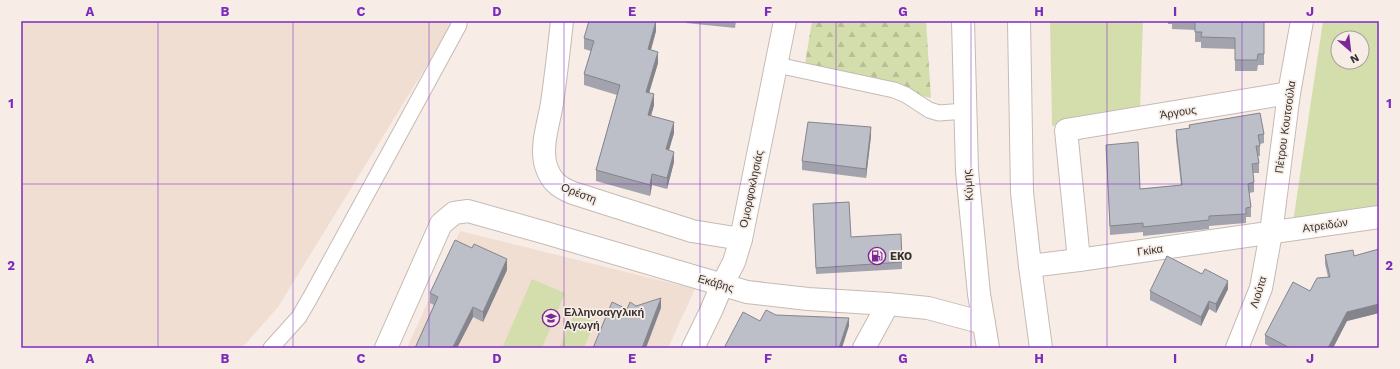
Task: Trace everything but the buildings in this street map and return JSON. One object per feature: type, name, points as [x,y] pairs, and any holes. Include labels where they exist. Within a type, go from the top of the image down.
[{"type":"street","name":"Ορέστη","points":[[562,21],[552,105],[544,145],[546,165],[552,179],[561,188],[692,231],[741,239]]},
{"type":"street","name":"Ομορφοκλησιάς","points":[[693,348],[734,262],[741,239],[785,21]]},
{"type":"street","name":"Κύμης","points":[[963,21],[967,171],[979,294],[988,348]]},
{"type":"street","points":[[1019,21],[1022,192],[1041,348]]},
{"type":"street","name":"Πέτρου Κουτσούλα","points":[[1271,233],[1289,93],[1302,21]]},
{"type":"street","name":"Άργους","points":[[1079,260],[1066,130],[1289,93]]},
{"type":"street","name":"Εκάβης","points":[[386,348],[441,224],[454,213],[468,211],[546,232],[747,292],[808,299],[928,308],[984,323]]},
{"type":"street","name":"Ατρειδών","points":[[1271,233],[1379,217]]},
{"type":"street","name":"Γκίκα","points":[[1030,266],[1271,233]]},
{"type":"street","name":"Λιούτα","points":[[1237,348],[1261,288],[1271,233]]},
{"type":"street","points":[[864,348],[888,304]]},
{"type":"lane","points":[[272,348],[299,317],[310,298],[455,32],[459,21]]},
{"type":"lane","points":[[777,65],[894,90],[906,95],[929,110],[939,113],[965,110]]},
{"type":"shaded area","points":[[21,21],[454,21],[278,307],[242,348],[21,348]]},
{"type":"shaded area","name":"Ελληνοαγγλική Αγωγή","points":[[460,231],[695,289],[668,348],[407,348]]},
{"type":"green space","points":[[812,21],[926,21],[931,98],[804,70]]},
{"type":"green space","points":[[1050,21],[1143,21],[1140,108],[1052,126]]},
{"type":"green space","points":[[1323,21],[1379,21],[1379,215],[1292,229]]},
{"type":"green space","points":[[532,279],[565,293],[542,348],[506,348],[503,346]]},
{"type":"green space","points":[[575,313],[595,322],[584,348],[559,348]]},
{"type":"place","name":"EKO","points":[[877,256]]},
{"type":"place","name":"Ελληνοαγγλική Αγωγή","points":[[551,318]]}]
